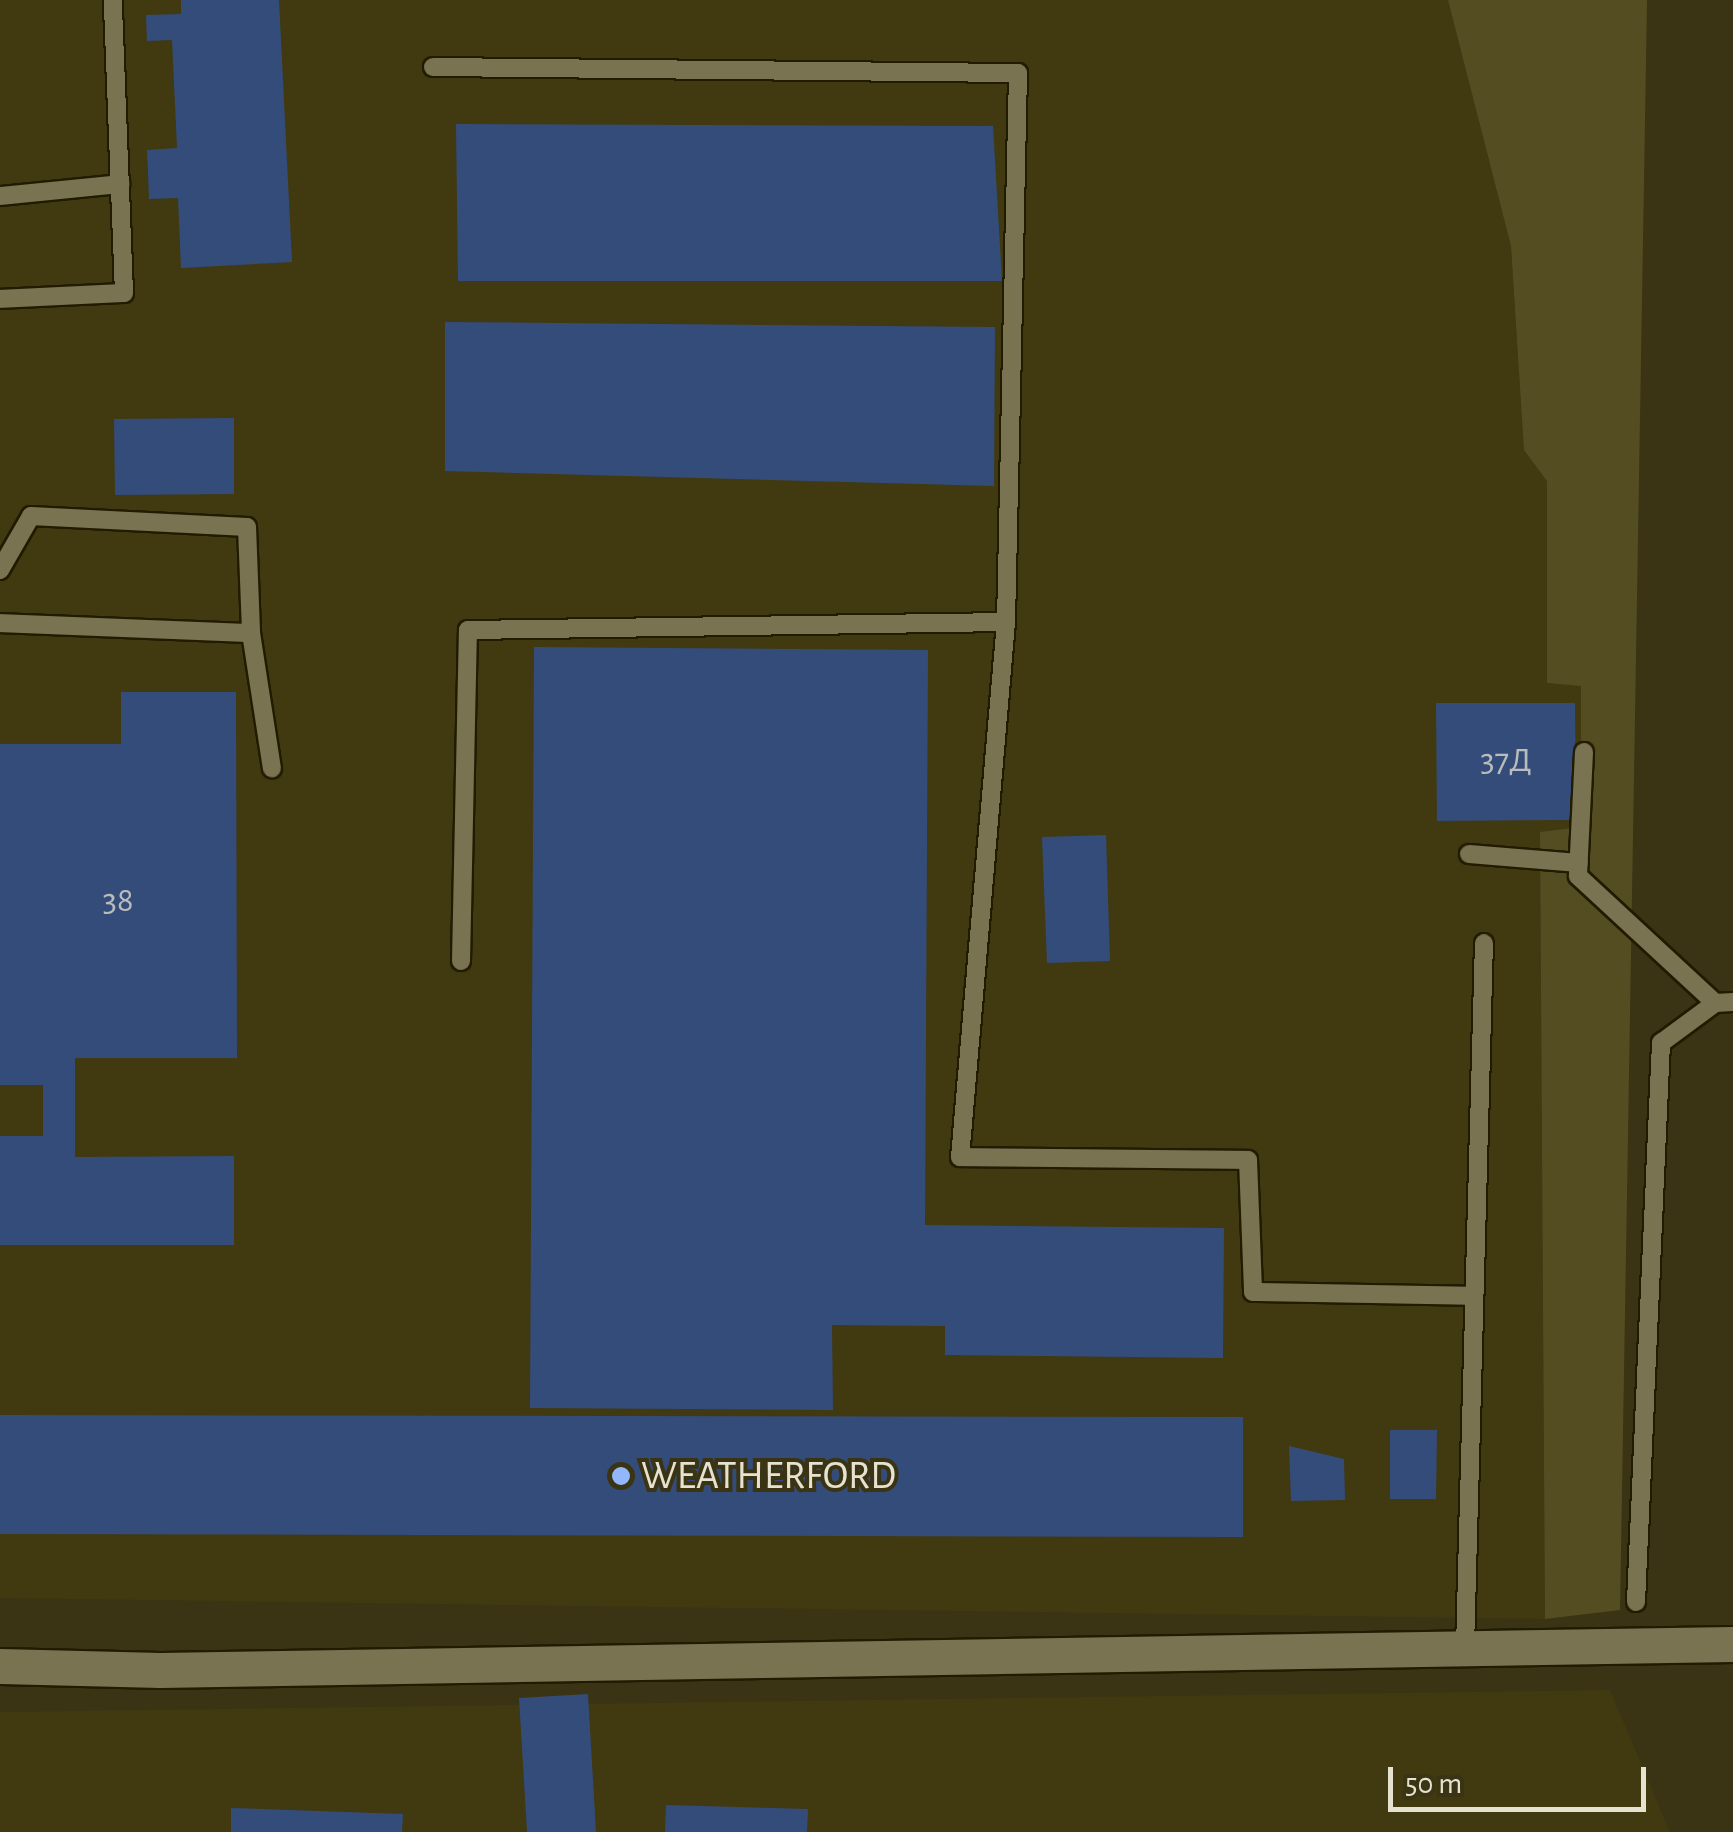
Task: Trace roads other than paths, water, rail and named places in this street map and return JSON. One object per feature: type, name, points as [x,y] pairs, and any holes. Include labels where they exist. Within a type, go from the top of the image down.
[{"type":"street","points":[[0,1666],[160,1670],[1733,1644]]},
{"type":"lane","points":[[0,299],[124,293],[113,0]]},
{"type":"lane","points":[[433,66],[1018,73],[1006,622],[960,1157],[1248,1160],[1253,1292],[1474,1296]]},
{"type":"lane","points":[[0,196],[120,184]]},
{"type":"lane","points":[[0,570],[30,516],[246,527],[250,634],[272,768]]},
{"type":"lane","points":[[462,961],[468,630],[1006,622]]},
{"type":"lane","points":[[0,623],[250,634]]},
{"type":"lane","points":[[1584,752],[1578,876],[1724,1003],[1660,1043],[1636,1602]]},
{"type":"lane","points":[[1470,854],[1579,863]]},
{"type":"lane","points":[[1465,1648],[1484,943]]},
{"type":"place","name":"WEATHERFORD","points":[[621,1476]]}]
